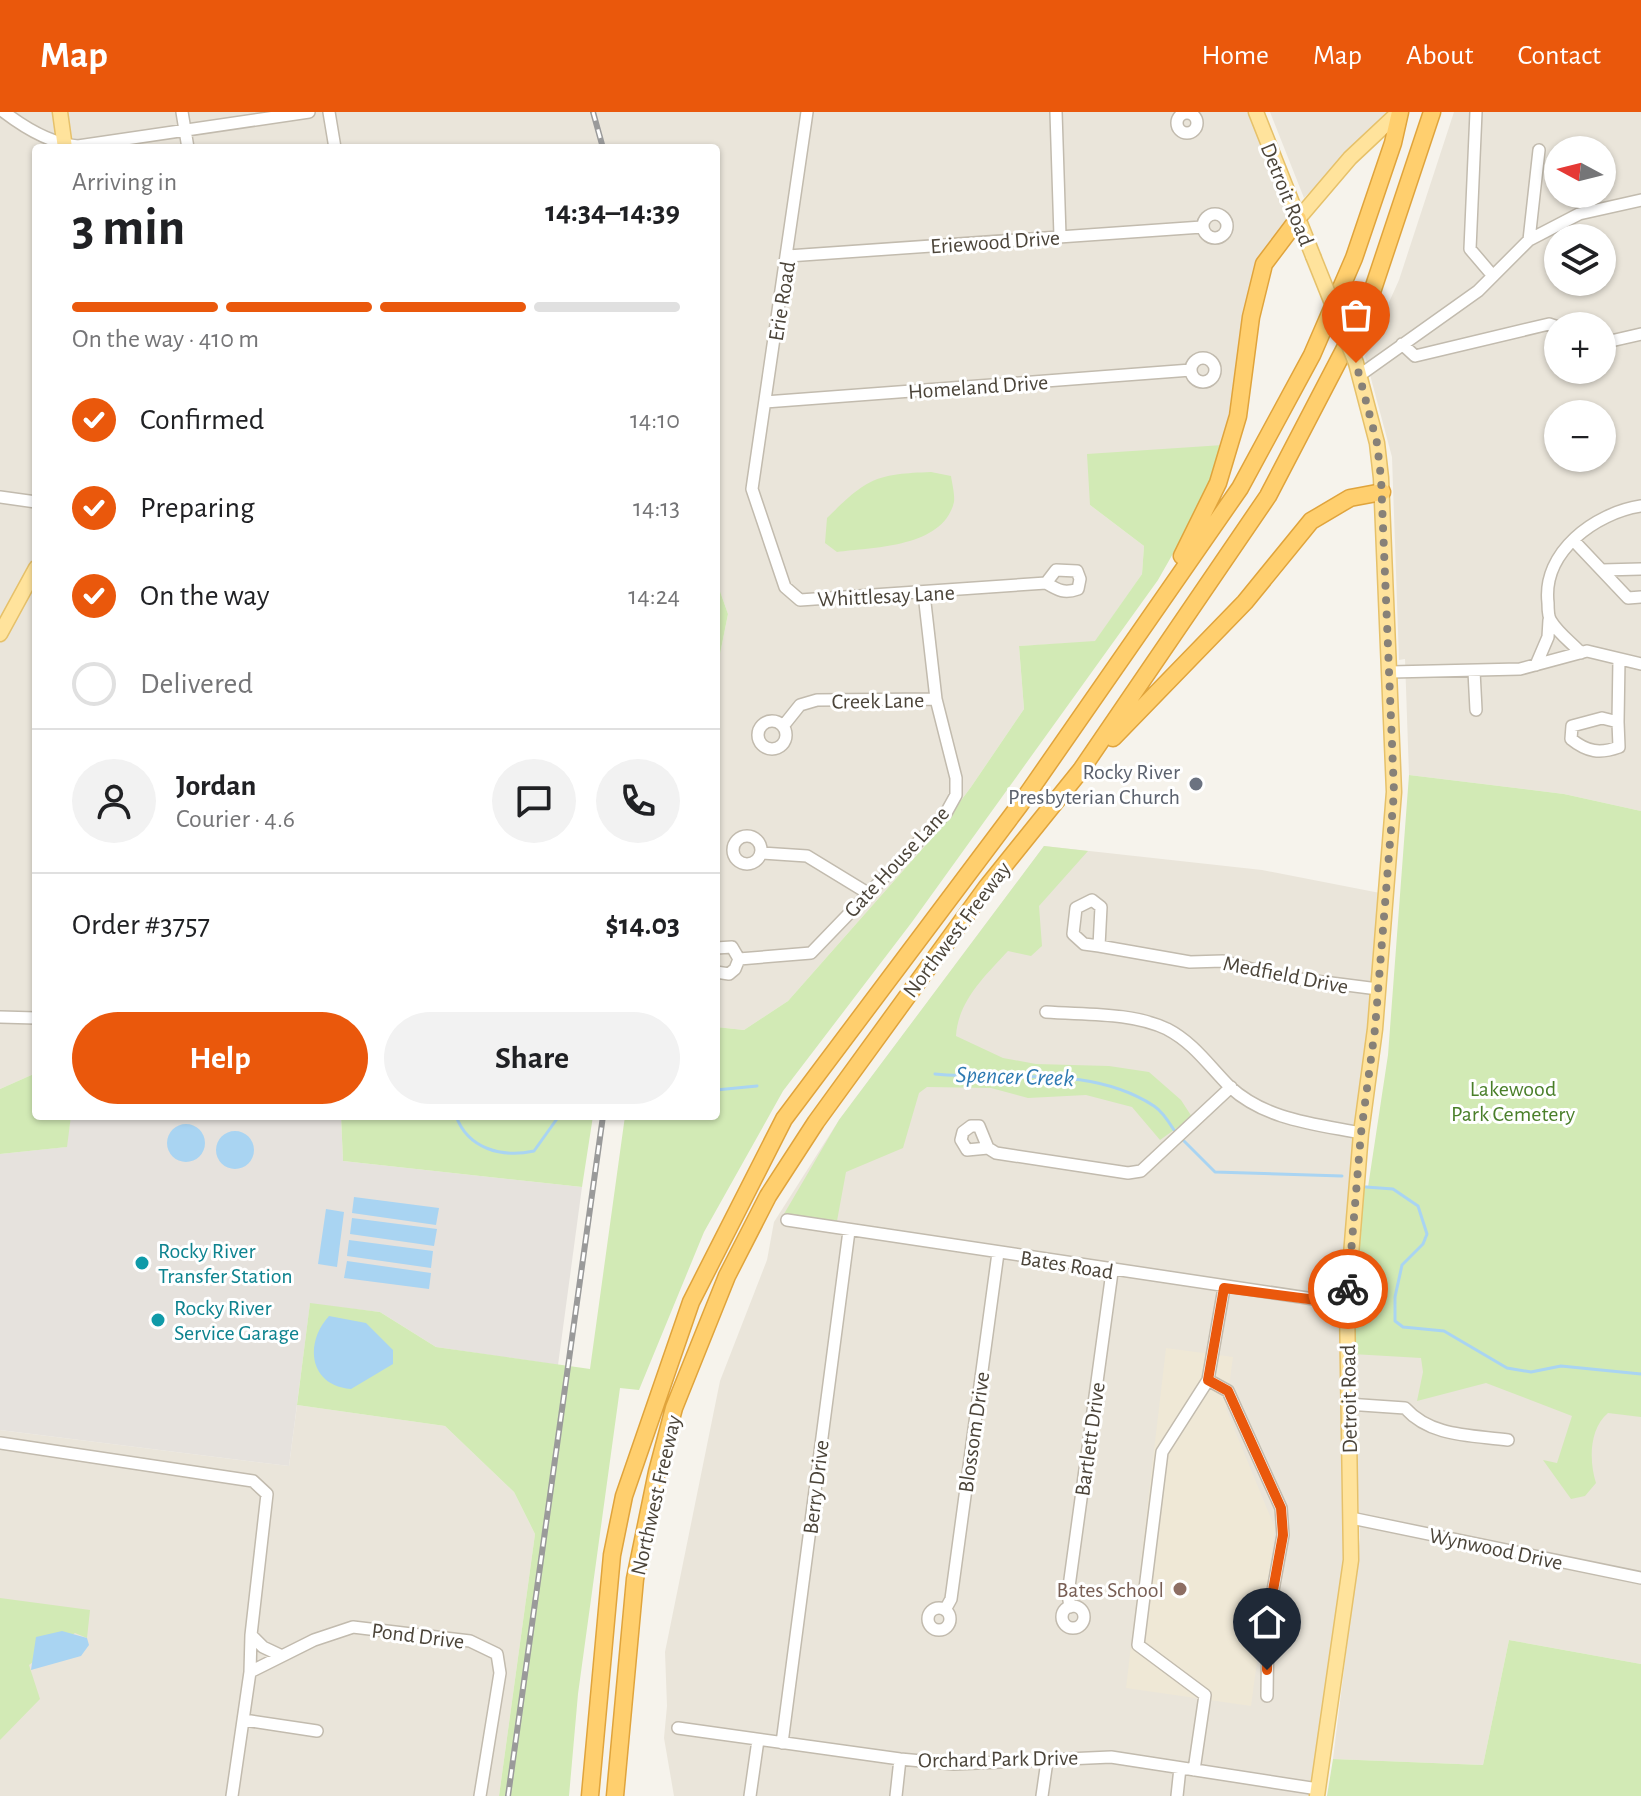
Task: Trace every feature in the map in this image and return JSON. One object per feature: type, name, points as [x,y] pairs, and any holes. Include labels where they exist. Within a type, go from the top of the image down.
[{"type":"highway","name":"Northwest Freeway","points":[[590,1796],[601,1657],[621,1510],[691,1302],[784,1119],[1019,806],[1240,488],[1312,355],[1354,258],[1393,143],[1399,112]]},
{"type":"highway","name":"Northwest Freeway","points":[[615,1796],[635,1579],[657,1472],[674,1408],[727,1276],[768,1196],[816,1122],[986,888],[1081,770],[1268,496],[1368,304],[1432,112]]},
{"type":"highway","points":[[1159,604],[1218,483],[1238,416],[1251,317],[1264,264],[1298,219]]},
{"type":"highway","points":[[1081,770],[1245,602],[1311,521],[1350,498],[1382,492]]},
{"type":"main road","points":[[60,112],[65,144]]},
{"type":"main road","name":"Detroit Road","points":[[1256,112],[1358,369],[1377,443],[1391,672],[1394,792],[1370,1085],[1361,1133],[1347,1304],[1351,1560],[1318,1792]]},
{"type":"main road","points":[[1298,219],[1399,112]]},
{"type":"main road","points":[[0,634],[32,575]]},
{"type":"street","points":[[4,112],[19,124],[61,144]]},
{"type":"street","points":[[182,112],[187,144]]},
{"type":"street","points":[[91,144],[309,112]]},
{"type":"street","points":[[329,112],[334,144]]},
{"type":"street","name":"Erie Road","points":[[752,489],[807,112]]},
{"type":"street","points":[[1056,112],[1060,236]]},
{"type":"street","points":[[1476,112],[1470,249],[1493,276]]},
{"type":"street","points":[[1529,240],[1539,150]]},
{"type":"street","points":[[1358,369],[1402,344],[1493,276],[1529,240],[1579,214],[1641,200]]},
{"type":"street","name":"Eriewood Drive","points":[[788,256],[1202,227]]},
{"type":"street","points":[[1402,344],[1415,356],[1544,325]]},
{"type":"street","points":[[1616,340],[1641,334]]},
{"type":"street","name":"Homeland Drive","points":[[765,402],[1191,370]]},
{"type":"street","name":"Whittlesay Lane","points":[[752,489],[785,587],[800,600],[924,594],[1046,583]]},
{"type":"street","points":[[0,497],[32,501]]},
{"type":"street","points":[[1536,665],[1548,637],[1546,588],[1560,553],[1575,542],[1590,524],[1622,509],[1641,506]]},
{"type":"street","points":[[1575,542],[1628,598],[1641,597]]},
{"type":"street","points":[[1602,570],[1641,569]]},
{"type":"street","name":"Gate House Lane","points":[[739,959],[811,953],[866,892],[946,813],[956,795],[956,778],[936,699],[924,594]]},
{"type":"street","points":[[1549,620],[1581,653]]},
{"type":"street","points":[[1391,672],[1474,671],[1536,665],[1581,653],[1641,664]]},
{"type":"street","points":[[1618,722],[1619,659]]},
{"type":"street","points":[[1474,671],[1476,710]]},
{"type":"street","name":"Creek Lane","points":[[784,725],[800,705],[817,700],[936,699]]},
{"type":"street","points":[[761,853],[807,856],[866,892]]},
{"type":"street","name":"Medfield Drive","points":[[1099,946],[1190,962],[1223,961],[1276,976],[1378,989]]},
{"type":"street","points":[[720,948],[732,947],[739,959],[729,974],[720,973]]},
{"type":"street","points":[[1046,1012],[1131,1018],[1167,1029],[1199,1051],[1231,1087],[1258,1108],[1283,1117],[1361,1133]]},
{"type":"street","points":[[0,1017],[32,1018]]},
{"type":"street","points":[[988,1148],[996,1153],[1128,1173],[1141,1171],[1231,1087]]},
{"type":"street","name":"Bates Road","points":[[787,1220],[1112,1272],[1347,1304]]},
{"type":"street","name":"Berry Drive","points":[[782,1743],[849,1231]]},
{"type":"street","name":"Blossom Drive","points":[[945,1610],[951,1599],[998,1253]]},
{"type":"street","name":"Bartlett Drive","points":[[1070,1607],[1068,1594],[1112,1272]]},
{"type":"street","points":[[1194,1770],[1205,1695],[1138,1645],[1162,1452],[1208,1380],[1224,1288]]},
{"type":"street","points":[[1208,1380],[1228,1391],[1281,1508],[1283,1535],[1268,1618],[1267,1696]]},
{"type":"street","points":[[1347,1404],[1405,1408],[1419,1423],[1436,1430],[1508,1440]]},
{"type":"street","points":[[0,1443],[253,1481],[264,1489],[267,1494],[251,1635],[250,1672],[232,1796]]},
{"type":"street","name":"Wynwood Drive","points":[[1351,1518],[1641,1578]]},
{"type":"street","name":"Pond Drive","points":[[250,1672],[353,1627],[484,1645],[497,1654],[500,1673],[480,1796]]},
{"type":"street","points":[[251,1635],[263,1647],[282,1656]]},
{"type":"street","points":[[244,1720],[317,1731]]},
{"type":"street","name":"Orchard Park Drive","points":[[678,1728],[954,1764],[1111,1757],[1318,1792]]},
{"type":"street","points":[[750,1796],[758,1740]]},
{"type":"street","points":[[896,1796],[900,1759]]},
{"type":"street","points":[[1042,1796],[1047,1761]]},
{"type":"street","points":[[1177,1796],[1180,1768]]},
{"type":"shaded area","points":[[0,112],[1252,112],[1292,216],[1249,302],[1223,445],[1090,505],[1144,546],[1142,574],[1095,642],[1019,646],[1024,709],[971,787],[939,830],[788,1001],[744,1030],[720,1027],[720,654],[728,614],[720,591],[720,144],[32,144],[32,1075],[0,1089]]},
{"type":"shaded area","points":[[1270,112],[1387,112],[1304,198]]},
{"type":"shaded area","points":[[1454,112],[1641,112],[1641,811],[1564,794],[1409,775],[1405,659],[1399,660],[1392,457],[1365,356],[1399,280]]},
{"type":"shaded area","points":[[1044,846],[1262,870],[1380,893],[1340,1294],[1345,1565],[1313,1796],[674,1796],[664,1738],[667,1706],[665,1652],[720,1381],[767,1260],[774,1222],[839,1120]]},
{"type":"shaded area","points":[[70,1120],[341,1120],[343,1161],[582,1187],[558,1365],[436,1347],[380,1312],[310,1304],[289,1466],[0,1430],[0,1154],[66,1147]]},
{"type":"shaded area","points":[[1362,1185],[1393,1189],[1641,1374],[1641,1664],[1509,1640],[1483,1765],[1333,1759],[1360,1538],[1352,1348]]},
{"type":"shaded area","points":[[1166,1348],[1233,1357],[1226,1409],[1275,1528],[1251,1706],[1126,1688]]},
{"type":"shaded area","points":[[297,1405],[445,1426],[514,1492],[535,1534],[499,1796],[0,1796],[0,1430],[289,1466]]},
{"type":"green space","points":[[1223,445],[1200,506],[1158,580],[912,922],[783,1091],[704,1232],[639,1390],[620,1388],[578,1694],[569,1796],[499,1796],[535,1534],[514,1492],[445,1426],[297,1405],[310,1303],[380,1312],[436,1347],[590,1369],[624,1120],[720,1120],[720,1027],[744,1030],[788,1001],[939,830],[1024,709],[1019,646],[1095,641],[1142,574],[1144,546],[1090,505],[1087,454]]},
{"type":"green space","points":[[931,472],[951,476],[954,496],[947,517],[936,529],[922,537],[869,549],[837,552],[825,543],[827,518],[862,487],[884,477]]},
{"type":"green space","points":[[720,591],[728,614],[720,654]]},
{"type":"green space","name":"Lakewood Park Cemetery","points":[[1409,775],[1564,794],[1641,811],[1641,1417],[1608,1413],[1602,1420],[1592,1446],[1596,1483],[1585,1496],[1571,1499],[1543,1460],[1557,1463],[1572,1416],[1486,1383],[1417,1401],[1423,1372],[1421,1358],[1352,1354],[1362,1185],[1368,1187],[1388,1055]]},
{"type":"green space","points":[[1044,846],[1088,851],[1039,906],[1042,946],[1031,956],[1008,951],[967,1000],[956,1036],[1003,1058],[1036,1064],[1109,1066],[1149,1072],[1181,1100],[1192,1117],[1160,1140],[1132,1107],[1086,1095],[1028,1098],[991,1088],[927,1087],[919,1093],[903,1148],[846,1172],[837,1221],[784,1214],[839,1120]]},
{"type":"green space","points":[[32,1075],[32,1120],[70,1120],[67,1147],[0,1154],[0,1089]]},
{"type":"green space","points":[[341,1120],[592,1120],[582,1187],[343,1161]]},
{"type":"green space","points":[[0,1598],[90,1610],[87,1638],[75,1633],[29,1665],[40,1699],[0,1740]]},
{"type":"green space","points":[[1509,1640],[1641,1664],[1641,1796],[1327,1796],[1333,1759],[1483,1765]]},
{"type":"water","points":[[186,1124],[199,1130],[205,1143],[199,1156],[186,1162],[173,1156],[167,1143],[173,1130]]},
{"type":"water","points":[[235,1131],[248,1137],[254,1150],[248,1163],[235,1169],[222,1163],[216,1150],[222,1137]]},
{"type":"water","points":[[354,1197],[439,1208],[436,1225],[352,1213]]},
{"type":"water","points":[[326,1209],[344,1212],[337,1267],[318,1264]]},
{"type":"water","points":[[352,1218],[437,1229],[434,1246],[350,1234]]},
{"type":"water","points":[[349,1240],[433,1251],[431,1268],[347,1256]]},
{"type":"water","points":[[347,1261],[431,1273],[429,1289],[344,1278]]},
{"type":"water","points":[[329,1316],[366,1323],[393,1350],[393,1364],[351,1389],[326,1380],[315,1362],[314,1350],[316,1338]]},
{"type":"water","points":[[62,1631],[87,1638],[89,1645],[81,1656],[31,1670],[36,1637]]},
{"type":"waterway","name":"Spencer Creek","points":[[935,1074],[1048,1077],[1103,1084],[1154,1106],[1174,1130]]},
{"type":"waterway","name":"Spencer Creek","points":[[720,1090],[757,1086]]},
{"type":"waterway","name":"Spencer Creek","points":[[458,1120],[478,1143],[498,1152],[510,1153],[534,1151],[556,1120]]},
{"type":"waterway","name":"Spencer Creek","points":[[1184,1141],[1215,1172],[1342,1176]]},
{"type":"waterway","name":"Spencer Creek","points":[[1366,1187],[1393,1189],[1418,1206],[1427,1234],[1423,1244],[1402,1265],[1395,1297],[1395,1321],[1403,1327],[1444,1331],[1507,1368],[1531,1372],[1561,1366],[1641,1374]]},
{"type":"railway","points":[[593,112],[602,144]]},
{"type":"railway","points":[[508,1796],[602,1120]]},
{"type":"way so far","points":[[1348,1289],[1361,1133],[1370,1085],[1394,792],[1381,478],[1377,443],[1356,363]]},
{"type":"place","name":"Rocky River Presbyterian Church","points":[[1196,784]]},
{"type":"place","name":"Rocky River Transfer Station","points":[[142,1263]]},
{"type":"place","name":"Rocky River Service Garage","points":[[158,1320]]},
{"type":"place","name":"Bates School","points":[[1180,1589]]},
{"type":"route","points":[[1267,1670],[1268,1618],[1283,1535],[1281,1508],[1228,1391],[1208,1380],[1224,1288],[1347,1304],[1348,1289]]}]
